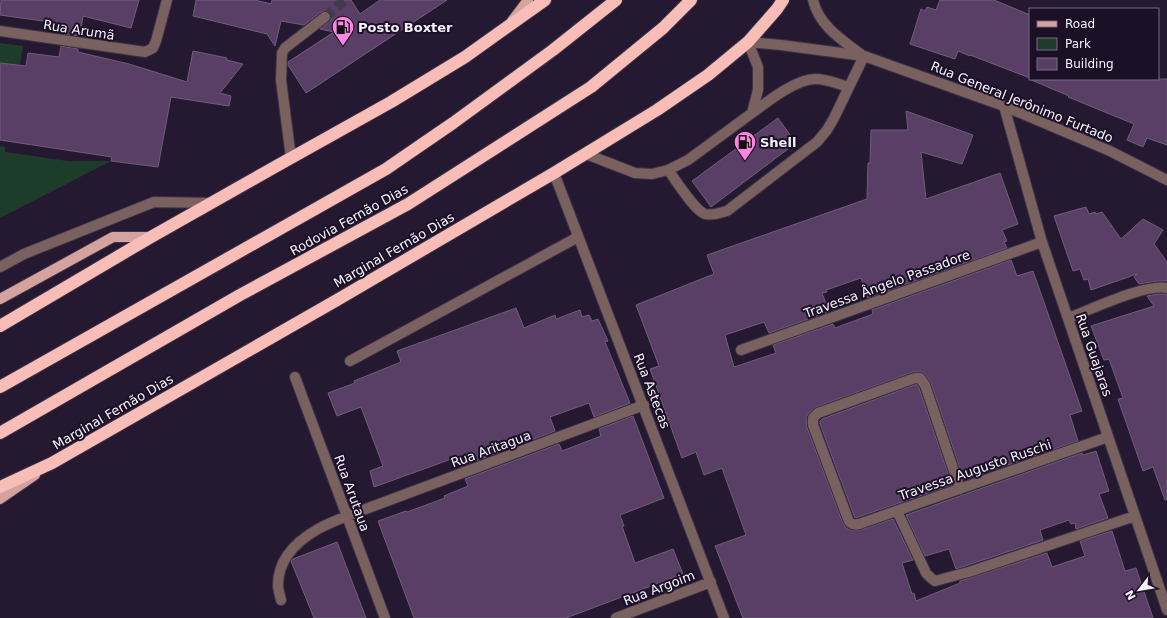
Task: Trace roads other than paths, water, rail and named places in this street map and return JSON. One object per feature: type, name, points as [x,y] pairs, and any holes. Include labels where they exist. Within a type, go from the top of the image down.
[{"type":"highway","points":[[0,326],[151,237],[392,102],[465,57],[545,0]]},
{"type":"highway","name":"Rodovia Fernão Dias","points":[[0,387],[386,169],[454,123],[553,50],[616,0]]},
{"type":"highway","name":"Rodovia Fernão Dias","points":[[0,434],[240,295],[408,204],[591,87],[663,28],[691,0]]},
{"type":"highway","name":"Marginal Fernão Dias","points":[[52,463],[337,300],[586,154],[657,110],[708,75],[748,42],[783,0]]},
{"type":"highway","points":[[0,487],[52,463]]},
{"type":"main road","points":[[506,29],[528,0]]},
{"type":"main road","points":[[0,298],[113,237],[151,237]]},
{"type":"main road","name":"Marginal Fernão Dias","points":[[0,499],[52,463]]},
{"type":"street","name":"Rua Arumã","points":[[0,31],[136,52],[145,52],[153,48],[156,41],[167,0]]},
{"type":"street","name":"Rua General Jerônimo Furtado","points":[[813,0],[820,18],[825,25],[864,56]]},
{"type":"street","points":[[291,158],[281,80],[282,53],[285,48],[325,17]]},
{"type":"street","name":"Rua General Jerônimo Furtado","points":[[748,42],[864,56],[1004,106],[1110,151],[1167,180]]},
{"type":"street","points":[[748,42],[758,67],[758,90],[752,112]]},
{"type":"street","points":[[668,170],[697,208],[705,214],[715,215],[727,211],[817,142],[827,130],[834,118],[864,56]]},
{"type":"street","points":[[586,154],[635,173],[652,174],[668,170],[688,160],[752,112],[794,84],[814,79],[831,81],[849,87]]},
{"type":"street","name":"Rua Guajaras","points":[[1004,106],[1042,242],[1167,610]]},
{"type":"street","name":"Rua Astecas","points":[[554,173],[724,618]]},
{"type":"street","points":[[0,267],[24,254],[154,202],[211,203]]},
{"type":"street","points":[[350,361],[578,237]]},
{"type":"street","name":"Travessa Ângelo Passadore","points":[[741,350],[1042,242]]},
{"type":"street","points":[[1068,318],[1138,291],[1161,287],[1167,288]]},
{"type":"street","name":"Rua Arutaua","points":[[295,377],[385,618]]},
{"type":"street","name":"Travessa Augusto Ruschi","points":[[960,489],[925,385],[920,378],[915,378],[818,413],[813,418],[813,425],[848,519],[853,525],[897,511],[960,489],[1108,437]]},
{"type":"street","name":"Rua Aritagua","points":[[281,600],[278,586],[280,568],[289,553],[303,539],[319,528],[347,516],[644,406]]},
{"type":"street","points":[[897,511],[926,573],[935,581],[972,571],[1135,516]]},
{"type":"street","name":"Rua Argoim","points":[[616,618],[711,582]]},
{"type":"tunnel","points":[[325,17],[345,0]]},
{"type":"place","name":"Posto Boxter","points":[[343,46]]},
{"type":"place","name":"Shell","points":[[745,162]]}]
